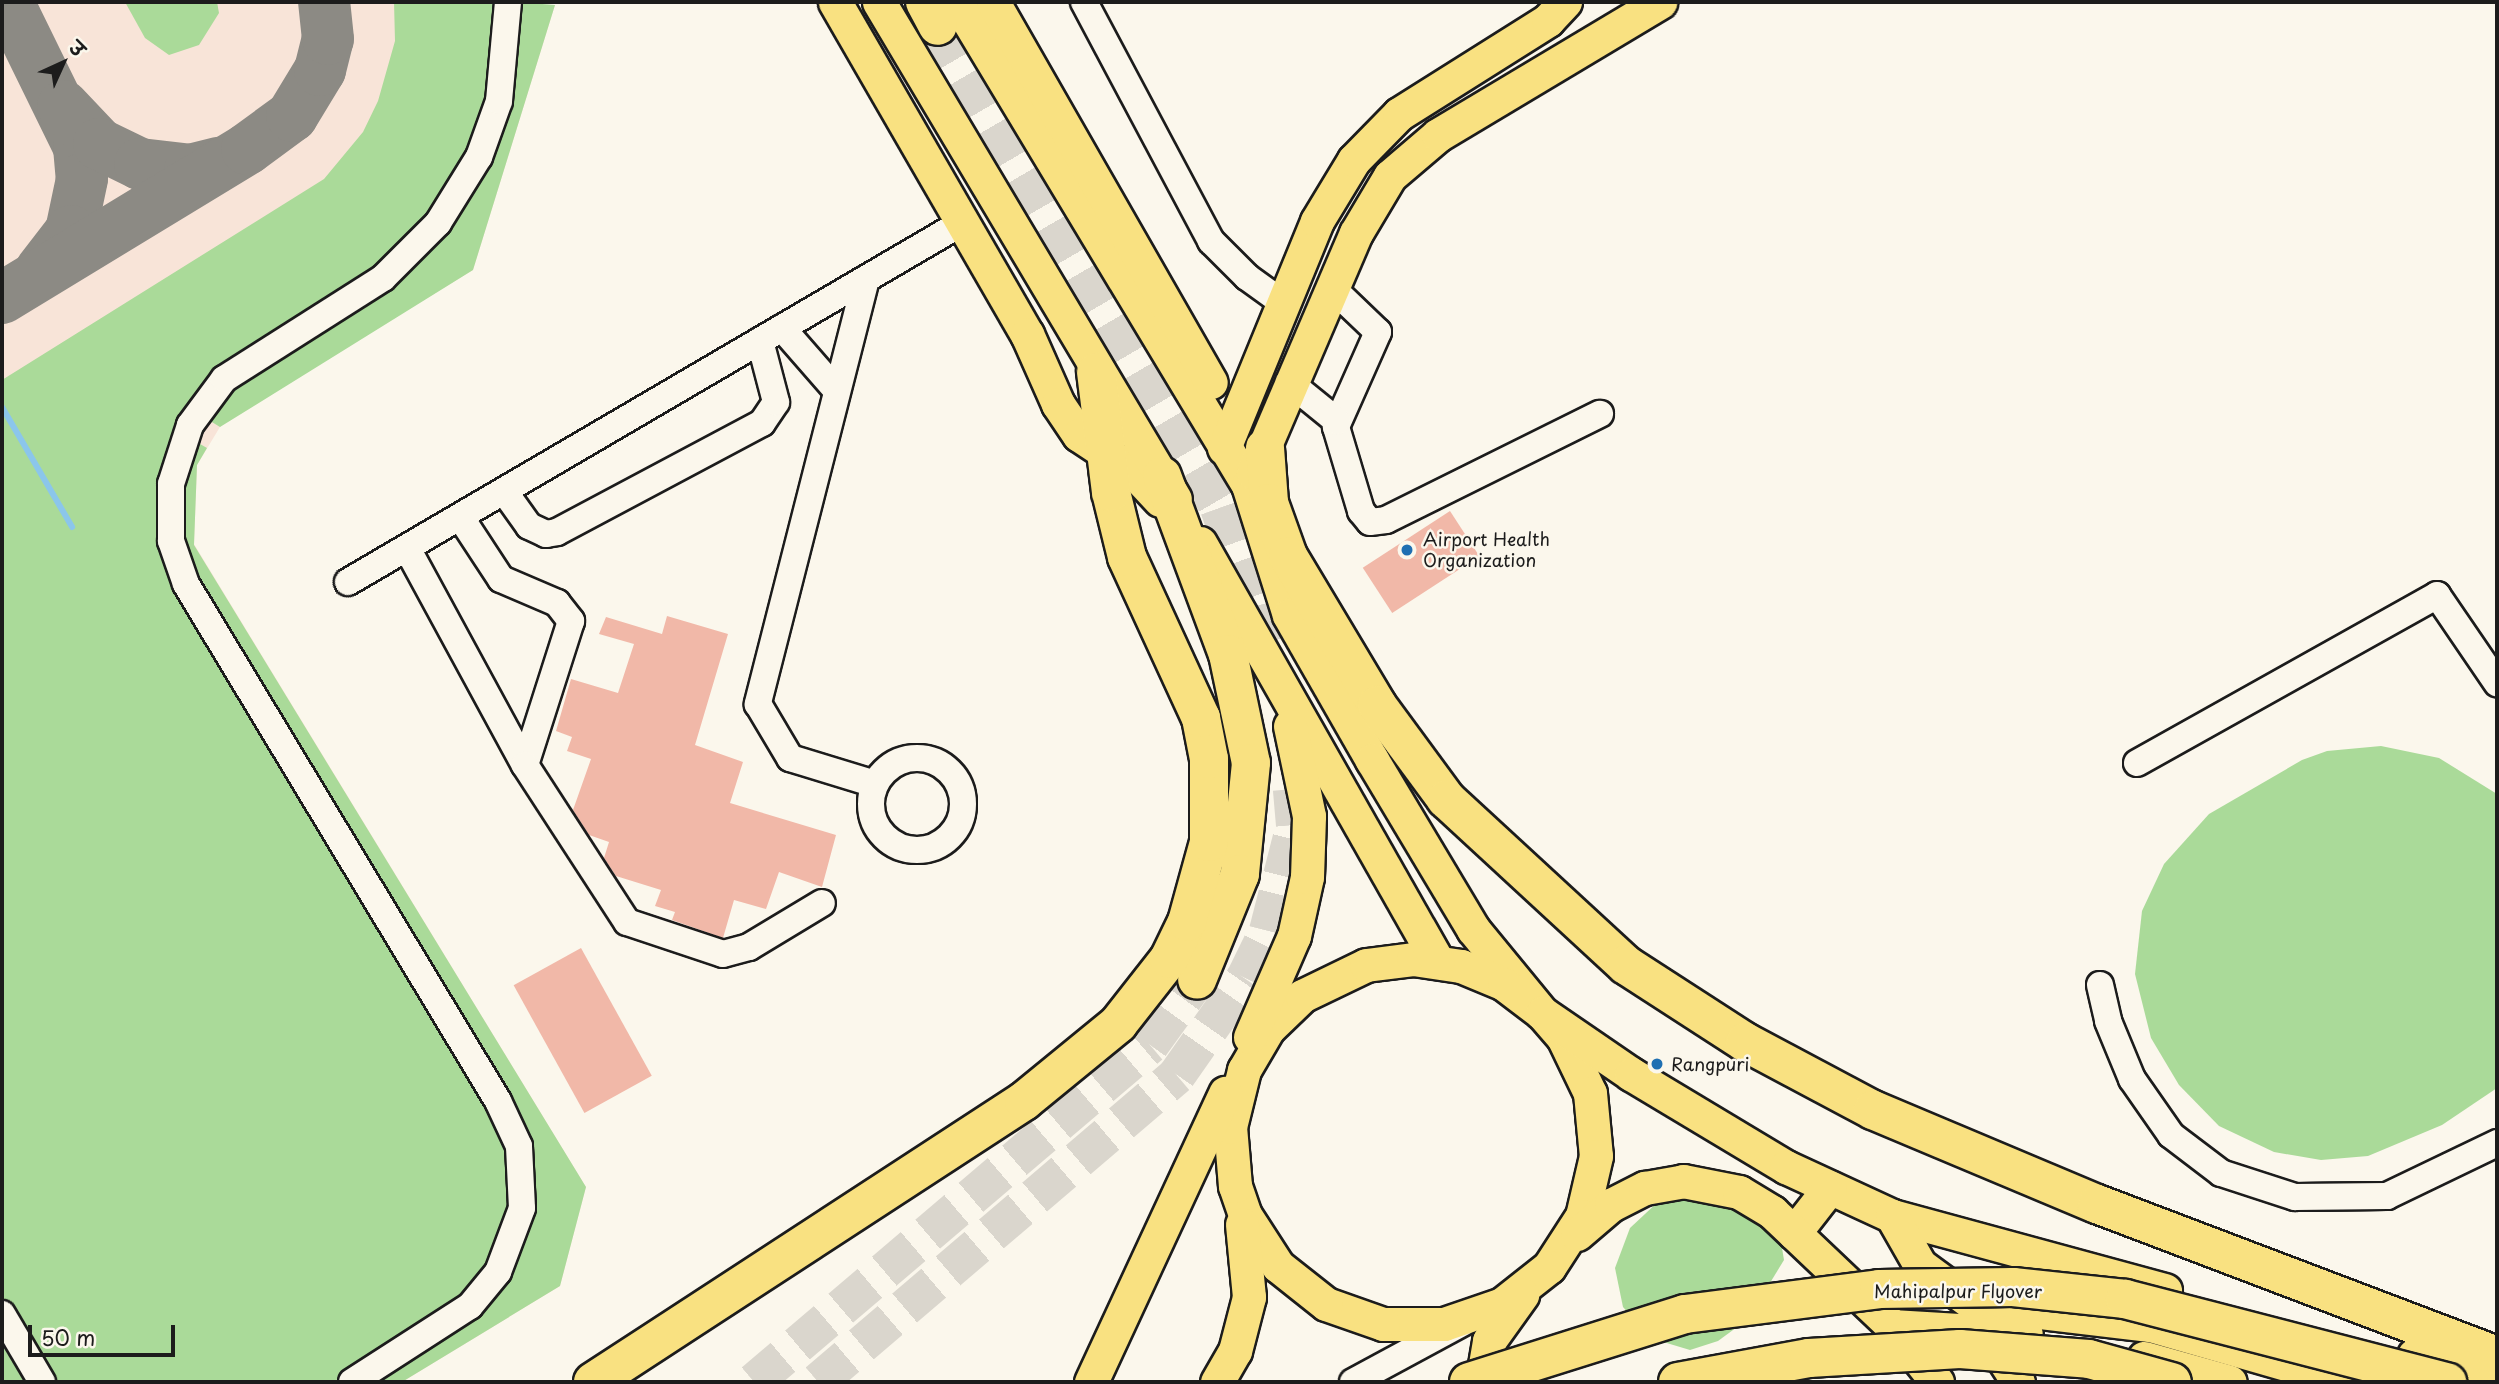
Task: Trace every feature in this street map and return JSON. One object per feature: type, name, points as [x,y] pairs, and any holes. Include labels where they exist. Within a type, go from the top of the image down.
[{"type":"highway","points":[[593,1382],[1034,1092],[1118,1024],[1161,970],[1187,922],[1209,842],[1209,759],[1201,718],[1127,557],[1105,453],[1096,373]]},
{"type":"highway","points":[[1256,468],[1288,556],[1377,705],[1447,799],[1626,965],[1745,1042],[1873,1110],[2097,1204],[2497,1356]]},
{"type":"highway","points":[[1162,476],[1228,654],[1251,763],[1240,874],[1198,980]]},
{"type":"highway","name":"Mahipalpur Flyover","points":[[1469,1382],[1685,1314],[1879,1289],[2013,1287],[2125,1298],[2446,1382]]},
{"type":"highway","points":[[1678,1382],[1809,1358],[1960,1349],[2088,1359],[2172,1382]]},
{"type":"main road","points":[[835,2],[1027,334],[1058,404],[1079,435],[1155,493],[1184,538]]},
{"type":"main road","points":[[878,2],[1096,373],[1162,476],[1437,961]]},
{"type":"main road","points":[[993,2],[1036,77],[1228,436]]},
{"type":"main road","points":[[1228,436],[1335,187],[1376,136],[1428,93],[1549,20],[1565,2]]},
{"type":"main road","points":[[1256,468],[1289,382],[1371,203],[1413,154],[1650,5]]},
{"type":"main road","points":[[940,10],[1228,436],[1256,468],[1289,615],[1473,929],[1542,1013],[1579,1064],[1596,1124],[1592,1186],[1567,1243]]},
{"type":"main road","points":[[1091,1382],[1294,936],[1307,877],[1309,816],[1301,761],[1271,667]]},
{"type":"main road","points":[[1217,1382],[1235,1351],[1249,1297],[1250,1269],[1235,1186],[1230,1137],[1235,1098],[1255,1049],[1284,1011],[1322,983],[1366,965],[1437,961],[1483,974],[1631,1074],[1830,1187],[1892,1216],[2497,1377]]},
{"type":"main road","points":[[1482,1382],[1489,1341],[1527,1287],[1567,1243],[1627,1195],[1683,1181],[1739,1192],[1794,1233],[1892,1326],[1937,1382]]},
{"type":"main road","points":[[1235,1186],[1250,1224],[1278,1266],[1326,1304],[1393,1325],[1444,1324],[1473,1317],[1527,1287]]},
{"type":"main road","points":[[1794,1233],[1830,1187]]},
{"type":"main road","points":[[1892,1216],[1920,1265],[1973,1304],[2150,1325],[2349,1382]]},
{"type":"main road","points":[[1892,1326],[1985,1331],[2093,1343],[2230,1382]]},
{"type":"main road","points":[[1985,1331],[2018,1382]]},
{"type":"street","points":[[352,1382],[470,1306],[498,1272],[522,1208],[519,1146],[498,1101],[186,584],[171,541],[171,484],[190,425],[224,379],[383,278],[438,223],[479,157],[492,122],[505,68],[508,2]]},
{"type":"street","points":[[1084,2],[1211,241],[1247,277],[1283,303]]},
{"type":"street","points":[[348,582],[963,222]]},
{"type":"street","points":[[866,279],[758,704],[790,758],[875,784]]},
{"type":"street","points":[[1331,288],[1378,332],[1337,421]]},
{"type":"street","points":[[771,335],[836,390]]},
{"type":"street","points":[[504,491],[529,526],[545,534],[557,532],[762,423],[776,402],[771,335]]},
{"type":"street","points":[[1289,382],[1337,421],[1362,511],[1374,523],[1600,414]]},
{"type":"street","points":[[461,518],[501,579],[557,603],[571,621],[525,765]]},
{"type":"street","points":[[407,548],[525,765],[619,914],[634,928],[729,954],[822,903]]},
{"type":"street","points":[[2137,763],[2437,595],[2497,683]]},
{"type":"street","points":[[2100,985],[2108,1021],[2132,1079],[2171,1135],[2221,1173],[2295,1197],[2387,1196],[2497,1143]]},
{"type":"street","points":[[2,1314],[42,1382]]},
{"type":"street","points":[[1353,1382],[1473,1317]]},
{"type":"shaded area","points":[[2,2],[555,5],[473,270],[223,422],[197,465],[194,544],[586,1187],[560,1286],[402,1382],[2,1382]]},
{"type":"green space","points":[[125,2],[217,2],[219,13],[199,45],[169,55],[145,38]]},
{"type":"green space","points":[[394,2],[498,2],[497,58],[478,135],[440,204],[399,252],[187,408],[167,451],[159,524],[505,1134],[513,1185],[504,1239],[474,1287],[408,1337],[333,1382],[51,1382],[2,1300],[2,380],[324,179],[363,132],[378,101],[395,41]]},
{"type":"green space","points":[[517,2],[555,5],[473,270],[220,427],[207,419],[233,386],[375,296],[511,89]]},
{"type":"green space","points":[[193,440],[207,448],[197,465],[194,545],[586,1187],[560,1286],[402,1382],[369,1382],[497,1292],[518,1259],[533,1202],[530,1149],[208,603],[182,541],[181,486]]},
{"type":"green space","points":[[2381,746],[2439,758],[2497,794],[2497,1088],[2442,1125],[2368,1156],[2321,1160],[2274,1152],[2219,1126],[2179,1085],[2151,1038],[2135,974],[2142,911],[2164,864],[2209,814],[2302,760],[2327,751]]},
{"type":"green space","points":[[1716,1191],[1780,1236],[1784,1260],[1748,1319],[1718,1341],[1690,1350],[1650,1338],[1623,1307],[1615,1268],[1630,1228],[1660,1200]]},
{"type":"green space","points":[[2,1327],[35,1382],[2,1382]]},
{"type":"building","points":[[1450,511],[1479,556],[1392,613],[1363,568]]},
{"type":"building","points":[[667,616],[728,634],[695,745],[743,762],[730,803],[836,835],[822,887],[779,872],[766,909],[734,900],[723,938],[672,920],[675,912],[655,906],[661,890],[616,876],[604,858],[609,842],[589,835],[573,810],[591,759],[567,751],[572,737],[556,731],[571,679],[618,693],[634,644],[599,634],[606,617],[662,634]]},
{"type":"building","points":[[581,948],[652,1076],[584,1113],[514,985]]},
{"type":"waterway","points":[[2,407],[72,527]]},
{"type":"taxiway","points":[[8,2],[79,147],[82,179],[71,231],[41,270]]},
{"type":"taxiway","points":[[2,298],[247,149],[292,116],[320,70],[328,39],[324,2]]},
{"type":"taxiway","points":[[63,106],[99,144],[140,164],[190,170],[219,163]]},
{"type":"tunnel","points":[[938,26],[1219,508],[1254,606],[1265,655]]},
{"type":"tunnel","points":[[818,1382],[1177,1075],[1245,978],[1268,931],[1295,825],[1292,789]]},
{"type":"tunnel","points":[[754,1382],[1150,1045],[1197,980]]},
{"type":"place","name":"Airport Health Organization","points":[[1407,550]]},
{"type":"place","name":"Rangpuri","points":[[1657,1064]]}]
